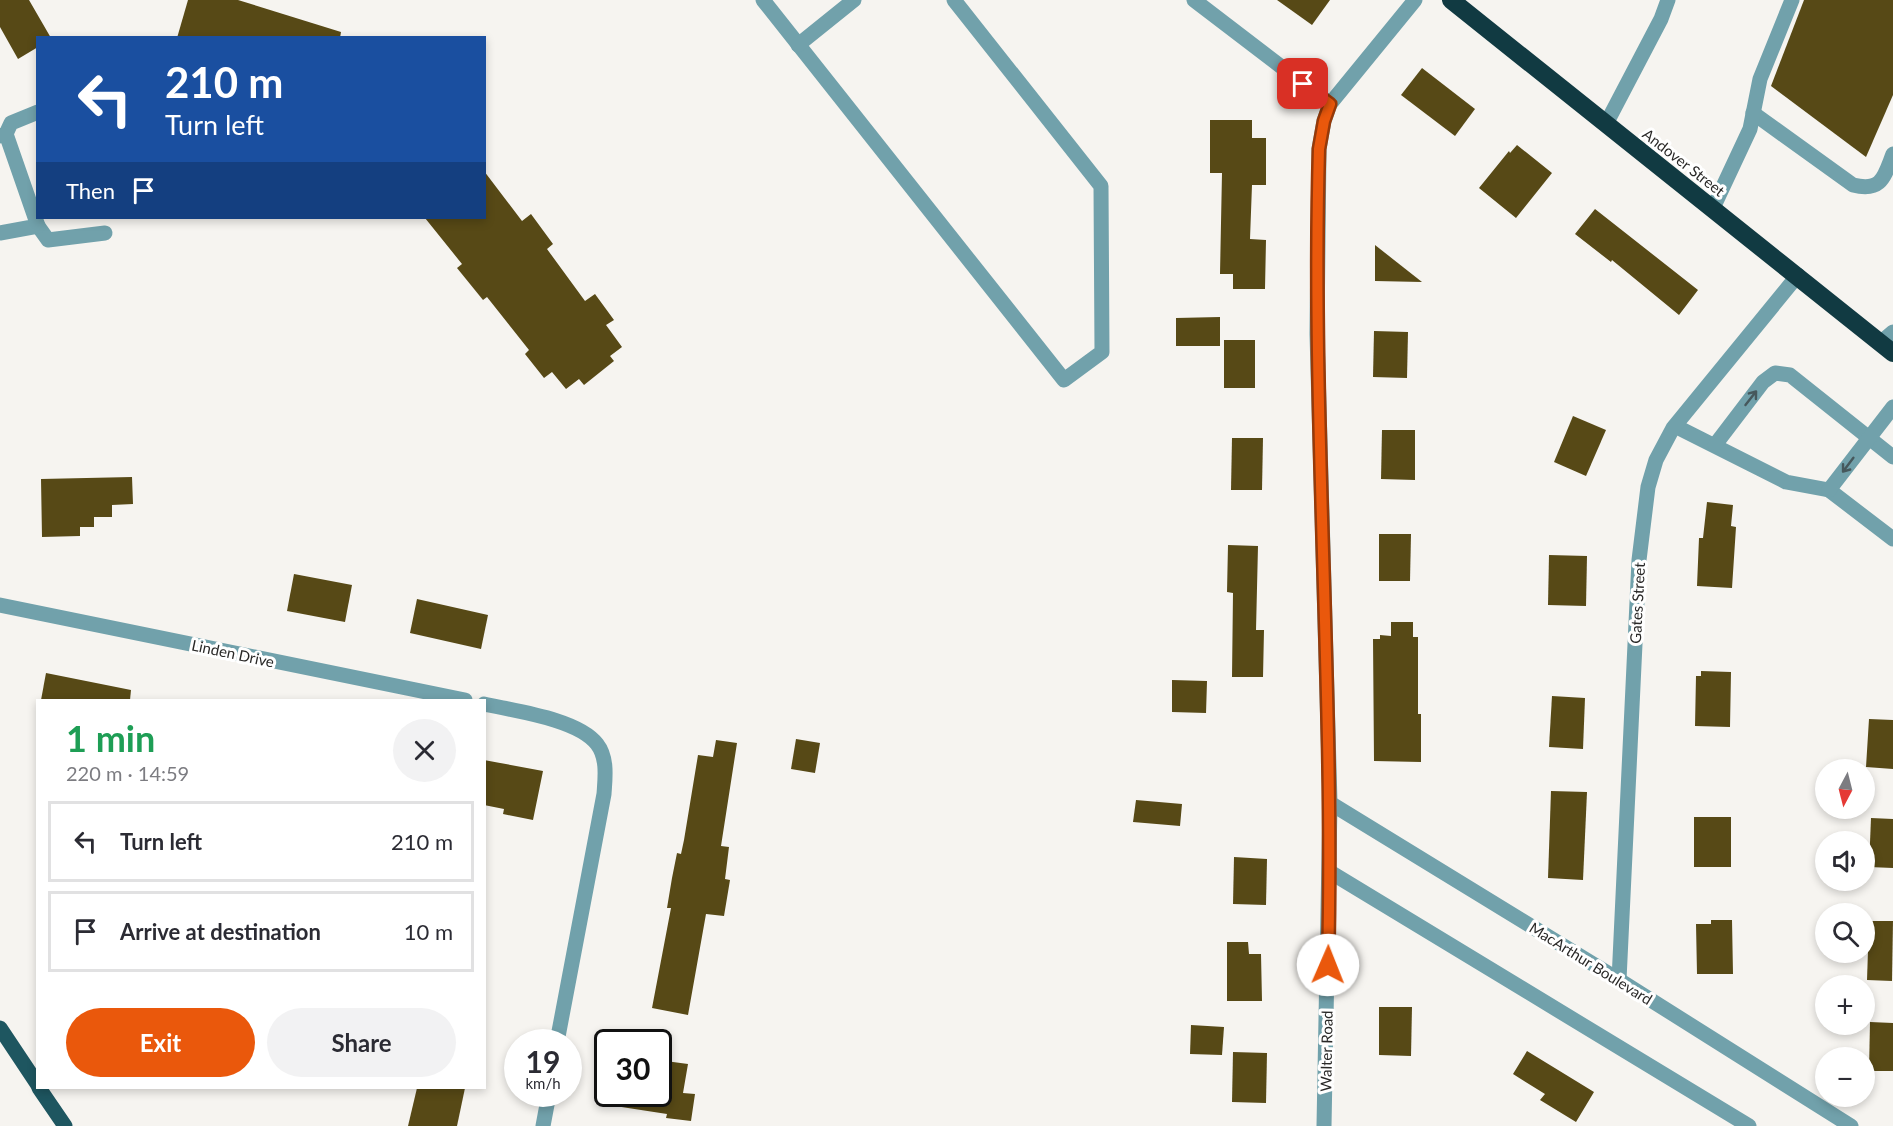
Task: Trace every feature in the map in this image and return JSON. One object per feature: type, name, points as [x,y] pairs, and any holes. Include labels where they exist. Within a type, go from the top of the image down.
[{"type":"highway","name":"Andover Street","points":[[1451,0],[1798,275],[1889,343]]},
{"type":"main road","points":[[0,1028],[36,1083]]},
{"type":"main road","points":[[40,1089],[65,1126]]},
{"type":"street","points":[[762,0],[1064,380],[1102,352],[1101,186],[954,0]]},
{"type":"street","points":[[798,45],[854,0]]},
{"type":"street","points":[[1194,0],[1330,104]]},
{"type":"street","name":"Walter Road","points":[[1324,1126],[1330,803],[1317,334],[1319,149],[1330,104],[1415,0]]},
{"type":"street","points":[[1713,208],[1750,129],[1760,79],[1792,0]]},
{"type":"street","points":[[1606,124],[1663,2]]},
{"type":"street","points":[[36,113],[11,123],[3,135],[38,226],[48,240],[105,233]]},
{"type":"street","points":[[1753,113],[1853,185],[1864,188],[1876,185],[1884,179],[1893,154]]},
{"type":"street","points":[[0,233],[38,226]]},
{"type":"street","name":"Gates Street","points":[[1619,980],[1640,551],[1651,478],[1656,460],[1675,426],[1798,275]]},
{"type":"street","points":[[1715,444],[1763,382],[1775,373],[1790,375],[1893,457]]},
{"type":"street","points":[[1829,490],[1893,407]]},
{"type":"street","points":[[1675,426],[1715,444],[1786,482],[1829,490],[1893,539]]},
{"type":"street","name":"Linden Drive","points":[[0,606],[460,699]]},
{"type":"street","points":[[486,704],[533,714],[583,730],[599,746],[606,770],[604,794],[559,1029]]},
{"type":"street","name":"MacArthur Boulevard","points":[[1330,803],[1619,980],[1851,1126]]},
{"type":"street","points":[[1329,872],[1749,1126]]},
{"type":"street","points":[[543,1126],[547,1107]]},
{"type":"building","points":[[0,0],[29,0],[50,36],[36,36],[36,48],[18,59],[0,27]]},
{"type":"building","points":[[188,0],[238,0],[341,32],[340,36],[178,36]]},
{"type":"building","points":[[1277,0],[1330,0],[1312,25]]},
{"type":"building","points":[[1804,0],[1893,0],[1893,95],[1866,157],[1771,86]]},
{"type":"building","points":[[1422,68],[1475,109],[1455,136],[1401,95]]},
{"type":"building","points":[[1210,120],[1252,120],[1252,138],[1266,138],[1266,185],[1252,185],[1250,239],[1266,240],[1265,289],[1233,289],[1233,274],[1220,274],[1222,173],[1210,173]]},
{"type":"building","points":[[1517,145],[1552,173],[1516,218],[1479,188],[1509,151],[1510,153]]},
{"type":"building","points":[[486,174],[522,221],[531,214],[553,244],[547,249],[585,301],[595,294],[614,320],[606,325],[622,347],[610,356],[614,361],[584,385],[579,379],[566,389],[552,372],[544,378],[525,354],[529,350],[487,297],[483,300],[457,268],[462,264],[426,219],[486,219]]},
{"type":"building","points":[[1595,209],[1698,290],[1679,315],[1612,260],[1611,262],[1575,234]]},
{"type":"building","points":[[1375,245],[1422,282],[1375,281]]},
{"type":"building","points":[[1220,317],[1220,346],[1176,346],[1176,318]]},
{"type":"building","points":[[1374,331],[1408,332],[1407,378],[1373,377]]},
{"type":"building","points":[[1224,340],[1255,340],[1255,388],[1224,388]]},
{"type":"building","points":[[1573,416],[1606,430],[1586,476],[1554,462]]},
{"type":"building","points":[[1382,430],[1415,430],[1415,480],[1381,479]]},
{"type":"building","points":[[1232,438],[1263,438],[1262,490],[1231,490]]},
{"type":"building","points":[[132,477],[133,504],[112,505],[112,517],[94,517],[94,527],[80,527],[80,536],[42,537],[41,479]]},
{"type":"building","points":[[1707,502],[1733,505],[1731,526],[1736,527],[1732,588],[1697,586],[1699,538],[1703,538]]},
{"type":"building","points":[[1379,534],[1411,534],[1410,581],[1379,581]]},
{"type":"building","points":[[1228,545],[1258,546],[1256,630],[1264,630],[1263,677],[1232,677],[1233,593],[1227,592]]},
{"type":"building","points":[[1549,555],[1587,556],[1586,606],[1548,605]]},
{"type":"building","points":[[294,574],[352,585],[345,622],[287,611]]},
{"type":"building","points":[[417,599],[488,615],[481,649],[410,633]]},
{"type":"building","points":[[1391,622],[1413,622],[1413,637],[1418,637],[1418,714],[1421,714],[1421,762],[1374,761],[1373,639],[1380,639],[1380,635],[1391,636]]},
{"type":"building","points":[[1701,671],[1731,672],[1730,727],[1695,726],[1696,676],[1701,676]]},
{"type":"building","points":[[46,673],[131,690],[130,699],[41,699]]},
{"type":"building","points":[[1172,680],[1207,681],[1206,713],[1172,712]]},
{"type":"building","points":[[1552,696],[1585,698],[1583,749],[1549,747]]},
{"type":"building","points":[[1869,719],[1893,720],[1893,769],[1875,768],[1875,759],[1866,759]]},
{"type":"building","points":[[796,739],[820,743],[815,773],[791,769]]},
{"type":"building","points":[[716,740],[737,743],[721,846],[729,847],[725,879],[730,880],[724,916],[706,914],[688,1015],[652,1008],[671,908],[667,908],[672,878],[677,853],[681,854],[684,840],[698,755],[713,757]]},
{"type":"building","points":[[486,760],[543,771],[533,820],[503,814],[504,809],[486,805]]},
{"type":"building","points":[[1551,791],[1587,792],[1583,880],[1548,878]]},
{"type":"building","points":[[1136,800],[1182,804],[1180,826],[1133,822]]},
{"type":"building","points":[[1694,817],[1731,817],[1731,867],[1694,867]]},
{"type":"building","points":[[1871,819],[1893,819],[1893,868],[1875,867],[1875,831],[1870,831]]},
{"type":"building","points":[[1234,857],[1267,859],[1266,905],[1233,904]]},
{"type":"building","points":[[1711,920],[1732,920],[1733,974],[1697,974],[1696,924],[1711,924]]},
{"type":"building","points":[[1875,921],[1893,921],[1892,981],[1875,980],[1875,975],[1867,975],[1868,963],[1875,963]]},
{"type":"building","points":[[1227,942],[1248,942],[1249,954],[1261,954],[1262,1001],[1227,1001]]},
{"type":"building","points":[[1379,1007],[1412,1007],[1411,1056],[1379,1055]]},
{"type":"building","points":[[1875,1022],[1893,1023],[1893,1071],[1875,1071],[1875,1047],[1869,1047],[1870,1035],[1875,1035]]},
{"type":"building","points":[[1191,1025],[1224,1027],[1222,1055],[1190,1054]]},
{"type":"building","points":[[1527,1051],[1594,1092],[1576,1122],[1540,1100],[1545,1094],[1513,1074]]},
{"type":"building","points":[[1233,1052],[1267,1053],[1266,1103],[1232,1102]]},
{"type":"building","points":[[672,1062],[688,1064],[683,1093],[695,1094],[691,1121],[666,1118],[667,1114],[622,1107],[672,1107]]},
{"type":"building","points":[[417,1089],[465,1089],[457,1126],[408,1126]]},
{"type":"route","points":[[1303,84],[1330,104],[1319,149],[1317,334],[1330,803],[1328,965]]}]
